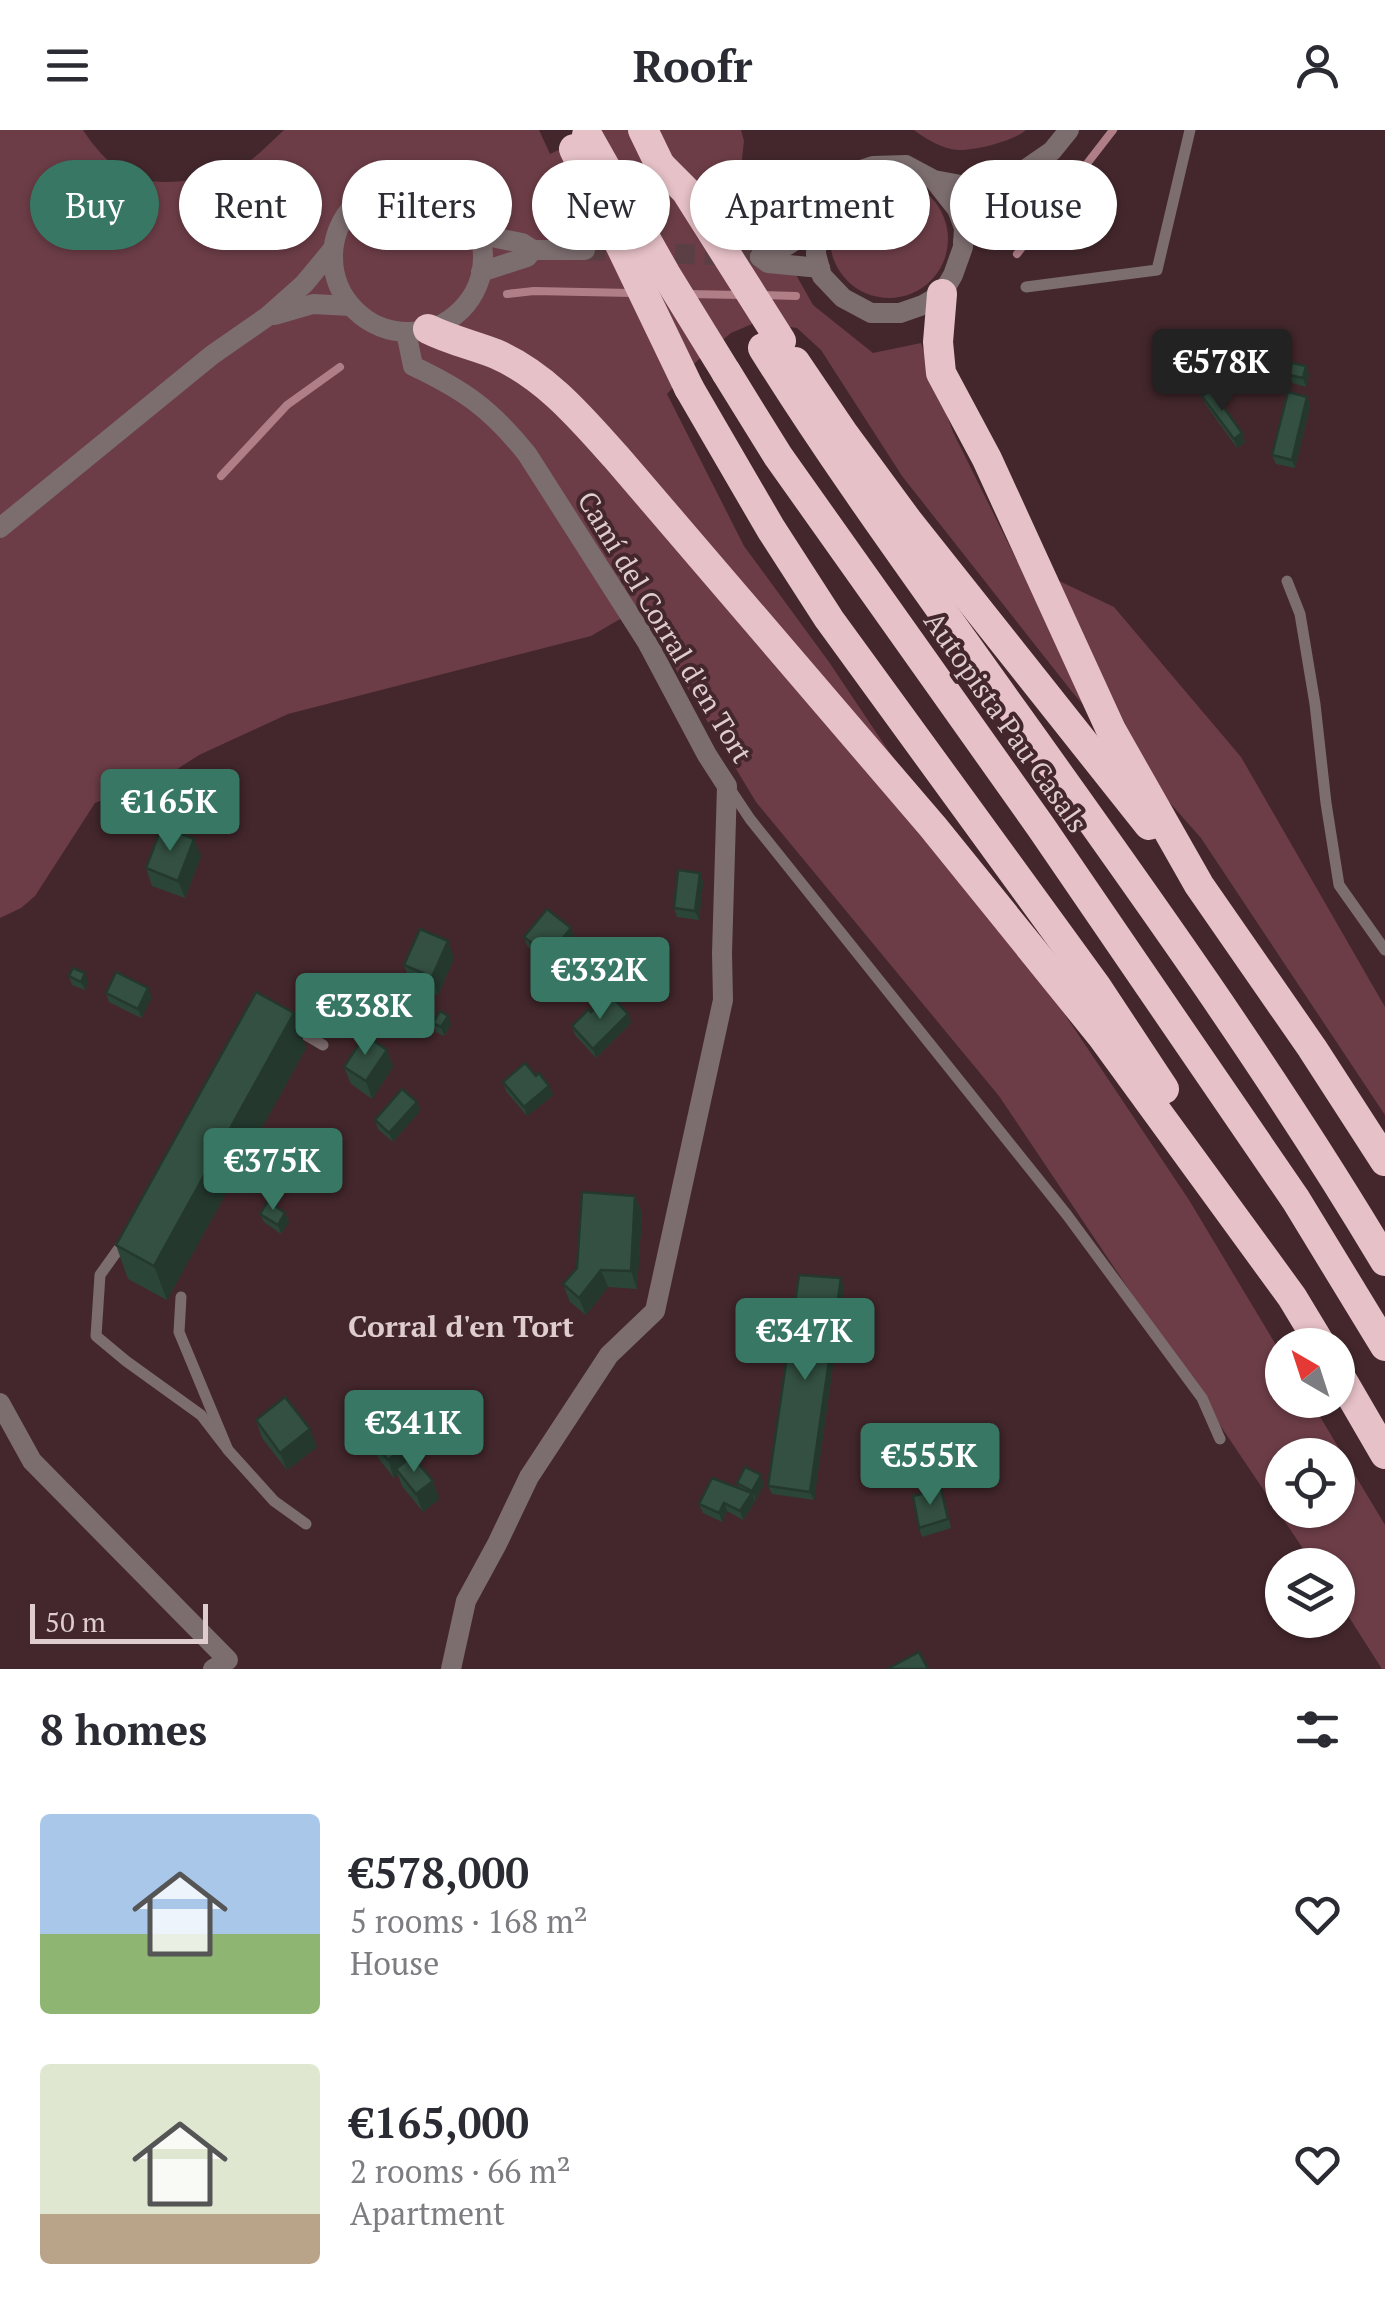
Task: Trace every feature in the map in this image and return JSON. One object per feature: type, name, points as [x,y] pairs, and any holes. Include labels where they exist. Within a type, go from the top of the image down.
[{"type":"highway","name":"Autopista Pau Casals","points":[[644,130],[699,240],[772,345],[821,440],[1181,947],[1339,1184],[1385,1261]]},
{"type":"highway","name":"Autopista Pau Casals","points":[[577,134],[778,456],[1041,827],[1296,1200],[1385,1346]]},
{"type":"highway","points":[[577,134],[689,388],[771,530],[829,619],[1096,986],[1250,1221],[1310,1328]]},
{"type":"highway","points":[[942,294],[938,342],[941,373],[986,460],[1112,730],[1200,885],[1385,1162]]},
{"type":"highway","points":[[417,331],[497,354],[543,383],[565,401],[616,457],[933,827],[1101,1035],[1292,1298]]},
{"type":"highway","points":[[772,345],[1123,794],[1200,885]]},
{"type":"highway","points":[[1355,1403],[1385,1454]]},
{"type":"street","points":[[1040,160],[1069,130]]},
{"type":"street","points":[[930,178],[950,183]]},
{"type":"street","points":[[934,180],[950,200]]},
{"type":"street","points":[[342,223],[333,249],[334,274],[340,291],[366,320],[385,329],[417,331],[452,317],[471,297],[481,272],[482,250]]},
{"type":"street","points":[[481,272],[527,256],[532,250],[512,241]]},
{"type":"street","points":[[0,528],[212,355],[268,316],[304,284],[333,249]]},
{"type":"street","points":[[775,250],[760,257],[768,263],[820,268]]},
{"type":"street","points":[[816,250],[822,276],[844,298],[871,313],[900,314],[942,294],[954,275],[960,250]]},
{"type":"street","points":[[268,316],[313,304],[350,306]]},
{"type":"street","name":"Camí del Corral d'en Tort","points":[[417,331],[413,366],[453,384],[508,430],[527,454],[647,642],[727,786],[723,1000],[655,1311],[609,1354],[529,1478],[466,1601],[451,1669]]},
{"type":"street","points":[[0,1402],[32,1460],[228,1660],[213,1669]]},
{"type":"lane","points":[[1026,287],[1157,270],[1190,130]]},
{"type":"lane","points":[[1287,581],[1300,614],[1338,885],[1385,950]]},
{"type":"lane","points":[[727,786],[1067,1215],[1202,1398],[1220,1439]]},
{"type":"lane","points":[[278,1018],[323,1045]]},
{"type":"lane","points":[[130,1234],[100,1274],[96,1336],[201,1415],[274,1501],[306,1524]]},
{"type":"lane","points":[[181,1297],[180,1332],[228,1450]]},
{"type":"shaded area","points":[[0,130],[83,130],[107,160],[30,160],[30,250],[159,250],[159,182],[179,181],[179,250],[322,250],[322,160],[250,160],[284,130],[539,130],[550,154],[601,130],[741,130],[742,160],[690,160],[690,250],[782,250],[813,305],[873,353],[921,343],[953,432],[1017,561],[1114,607],[1241,757],[1385,1007],[1385,1115],[1201,838],[1073,693],[902,476],[821,350],[797,328],[757,322],[731,333],[697,361],[667,394],[744,546],[829,662],[1189,1200],[1266,1328],[1265,1418],[1321,1418],[1333,1438],[1265,1438],[1265,1492],[999,1096],[756,802],[639,608],[591,636],[288,714],[199,755],[168,775],[95,803],[35,896],[0,918]]},
{"type":"shaded area","points":[[914,130],[1026,130],[994,145],[958,150],[940,146]]},
{"type":"shaded area","points":[[930,196],[947,227],[947,251],[938,272],[922,288],[901,297],[877,297],[856,288],[840,272],[831,251],[930,250]]},
{"type":"shaded area","points":[[1355,1475],[1385,1525],[1385,1669],[1355,1627],[1355,1548],[1303,1548],[1289,1528],[1355,1528]]},
{"type":"building","points":[[1292,363],[1306,366],[1303,378],[1289,375]]},
{"type":"building","points":[[1211,390],[1242,433],[1234,439],[1202,396]]},
{"type":"building","points":[[1288,392],[1307,397],[1292,460],[1272,455]]},
{"type":"building","points":[[162,826],[194,839],[178,881],[146,868]]},
{"type":"building","points":[[678,870],[700,873],[695,911],[674,908]]},
{"type":"building","points":[[547,909],[571,928],[548,956],[524,937]]},
{"type":"building","points":[[420,929],[448,941],[432,977],[404,965]]},
{"type":"building","points":[[73,968],[85,973],[81,982],[69,976]]},
{"type":"building","points":[[116,972],[148,988],[138,1009],[106,993]]},
{"type":"building","points":[[256,992],[294,1013],[154,1266],[116,1245]]},
{"type":"building","points":[[610,995],[628,1014],[593,1049],[572,1026]]},
{"type":"building","points":[[440,1011],[448,1016],[441,1027],[433,1023]]},
{"type":"building","points":[[365,1035],[387,1050],[366,1081],[344,1067]]},
{"type":"building","points":[[525,1063],[549,1086],[524,1107],[503,1082]]},
{"type":"building","points":[[402,1089],[417,1102],[389,1133],[375,1120]]},
{"type":"building","points":[[582,1192],[635,1196],[631,1271],[601,1270],[579,1298],[563,1284],[577,1268]]},
{"type":"building","points":[[268,1201],[285,1213],[278,1225],[260,1214]]},
{"type":"building","points":[[799,1275],[841,1278],[810,1492],[768,1486]]},
{"type":"building","points":[[285,1397],[310,1429],[280,1453],[256,1420]]},
{"type":"building","points":[[387,1423],[406,1446],[388,1460],[369,1437]]},
{"type":"building","points":[[412,1456],[433,1481],[416,1494],[396,1469]]},
{"type":"building","points":[[745,1467],[761,1475],[752,1491],[737,1483]]},
{"type":"building","points":[[712,1478],[752,1493],[740,1511],[724,1503],[719,1513],[699,1504]]},
{"type":"building","points":[[941,1489],[948,1519],[919,1528],[913,1496]]},
{"type":"building","points":[[919,1652],[928,1669],[887,1669]]},
{"type":"waterway","points":[[1017,254],[1113,130]]},
{"type":"waterway","points":[[507,294],[632,293]]},
{"type":"waterway","points":[[686,294],[742,295]]},
{"type":"waterway","points":[[761,295],[796,296]]},
{"type":"waterway","points":[[221,476],[287,405],[340,367]]},
{"type":"tunnel","points":[[585,250],[760,257]]},
{"type":"district","name":"Corral d'en Tort","points":[[461,1327]]}]
